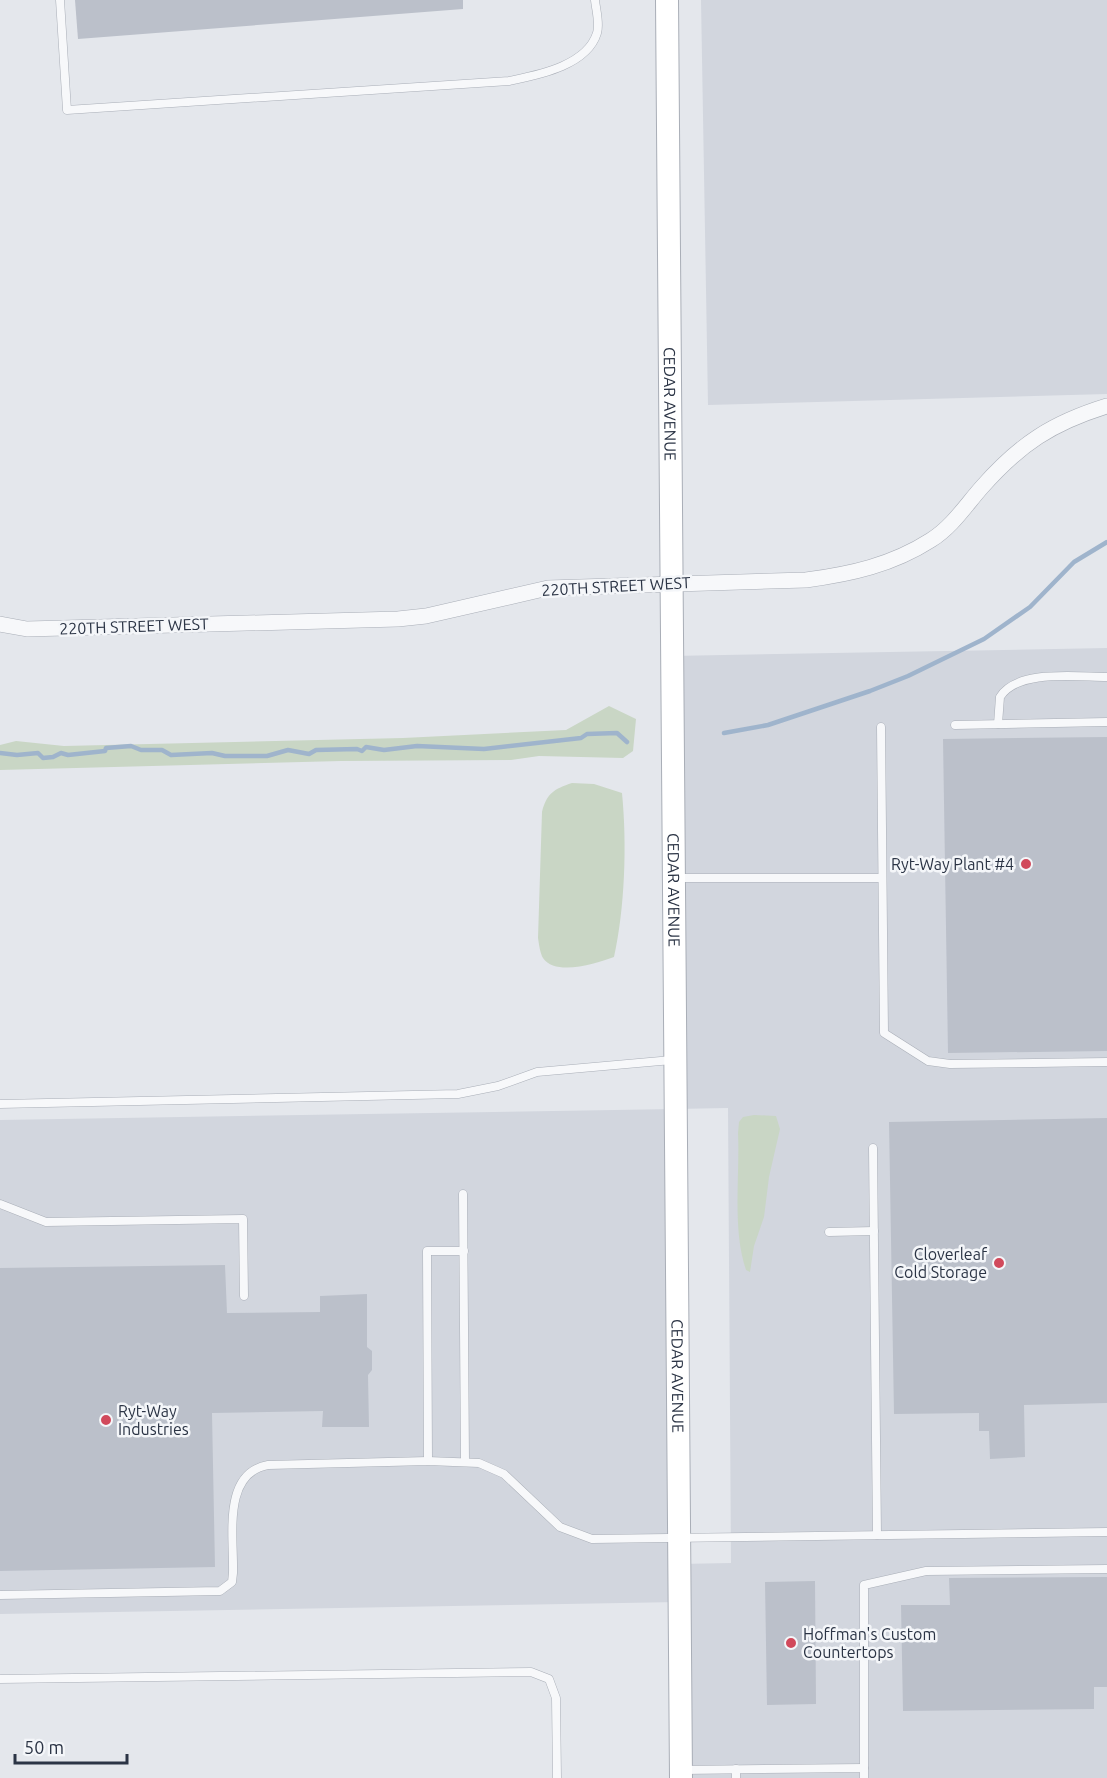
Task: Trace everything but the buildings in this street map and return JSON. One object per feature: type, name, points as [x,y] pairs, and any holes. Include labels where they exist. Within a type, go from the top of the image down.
[{"type":"main road","name":"CEDAR AVENUE","points":[[667,0],[681,1774]]},
{"type":"street","name":"220TH STREET WEST","points":[[0,624],[27,629],[398,619],[426,616],[548,588],[672,582],[806,580],[845,575],[893,560],[940,533],[1027,444],[1067,418],[1107,406]]},
{"type":"lane","points":[[60,0],[67,110],[508,81],[540,75],[580,56],[592,44],[598,31],[595,0]]},
{"type":"lane","points":[[998,724],[1000,697],[1017,682],[1035,678],[1107,677]]},
{"type":"lane","points":[[955,725],[1107,722]]},
{"type":"lane","points":[[881,727],[884,1033],[928,1061],[950,1064],[1107,1062]]},
{"type":"lane","points":[[674,878],[882,878]]},
{"type":"lane","points":[[0,1104],[458,1094],[498,1086],[537,1072],[675,1060]]},
{"type":"lane","points":[[873,1148],[877,1534]]},
{"type":"lane","points":[[463,1194],[465,1461]]},
{"type":"lane","points":[[0,1204],[45,1222],[243,1219],[244,1296]]},
{"type":"lane","points":[[829,1232],[874,1231]]},
{"type":"lane","points":[[428,1461],[427,1251],[464,1251]]},
{"type":"lane","points":[[0,1595],[220,1591],[232,1582],[234,1510],[238,1487],[249,1471],[268,1465],[465,1461],[488,1465],[504,1474],[552,1521],[580,1536],[611,1540],[679,1537],[1107,1532]]},
{"type":"lane","points":[[864,1778],[864,1585],[926,1571],[1107,1569]]},
{"type":"lane","points":[[0,1679],[531,1672],[549,1679],[556,1698],[557,1778]]},
{"type":"lane","points":[[681,1774],[736,1769],[864,1768]]},
{"type":"lane","points":[[736,1769],[736,1778]]},
{"type":"shaded area","points":[[701,0],[1107,0],[1107,394],[708,405]]},
{"type":"shaded area","points":[[1107,648],[1107,1778],[681,1778],[679,1602],[0,1614],[0,1120],[675,1109],[671,656]],"holes":[[[728,1108],[731,1563],[679,1564],[675,1109]]]},
{"type":"green space","points":[[609,706],[636,719],[633,751],[623,758],[539,756],[511,760],[341,761],[0,770],[0,745],[16,741],[64,746],[403,738],[566,730]]},
{"type":"green space","points":[[572,783],[594,784],[622,793],[624,876],[621,918],[614,957],[567,968],[549,964],[543,958],[538,938],[542,812],[546,800],[552,793]]},
{"type":"green space","points":[[776,1116],[780,1129],[769,1177],[764,1217],[754,1246],[750,1272],[746,1270],[739,1238],[738,1133],[739,1122],[743,1117]]},
{"type":"waterway","points":[[724,733],[768,725],[870,691],[908,676],[984,639],[1030,607],[1074,562],[1107,542]]},
{"type":"waterway","points":[[0,753],[17,755],[38,753],[43,758],[61,753],[68,755],[131,746],[141,750],[162,750],[171,755],[212,753],[225,756],[267,756],[288,750],[309,754],[316,750],[357,749],[362,751],[366,747],[384,750],[417,746],[484,749],[581,738],[587,734],[617,733],[627,742]]},
{"type":"place","name":"Ryt-Way Plant #4","points":[[1026,864]]},
{"type":"place","name":"Cloverleaf Cold Storage","points":[[999,1263]]},
{"type":"place","name":"Ryt-Way Industries","points":[[106,1420]]},
{"type":"place","name":"Hoffman's Custom Countertops","points":[[791,1643]]}]
